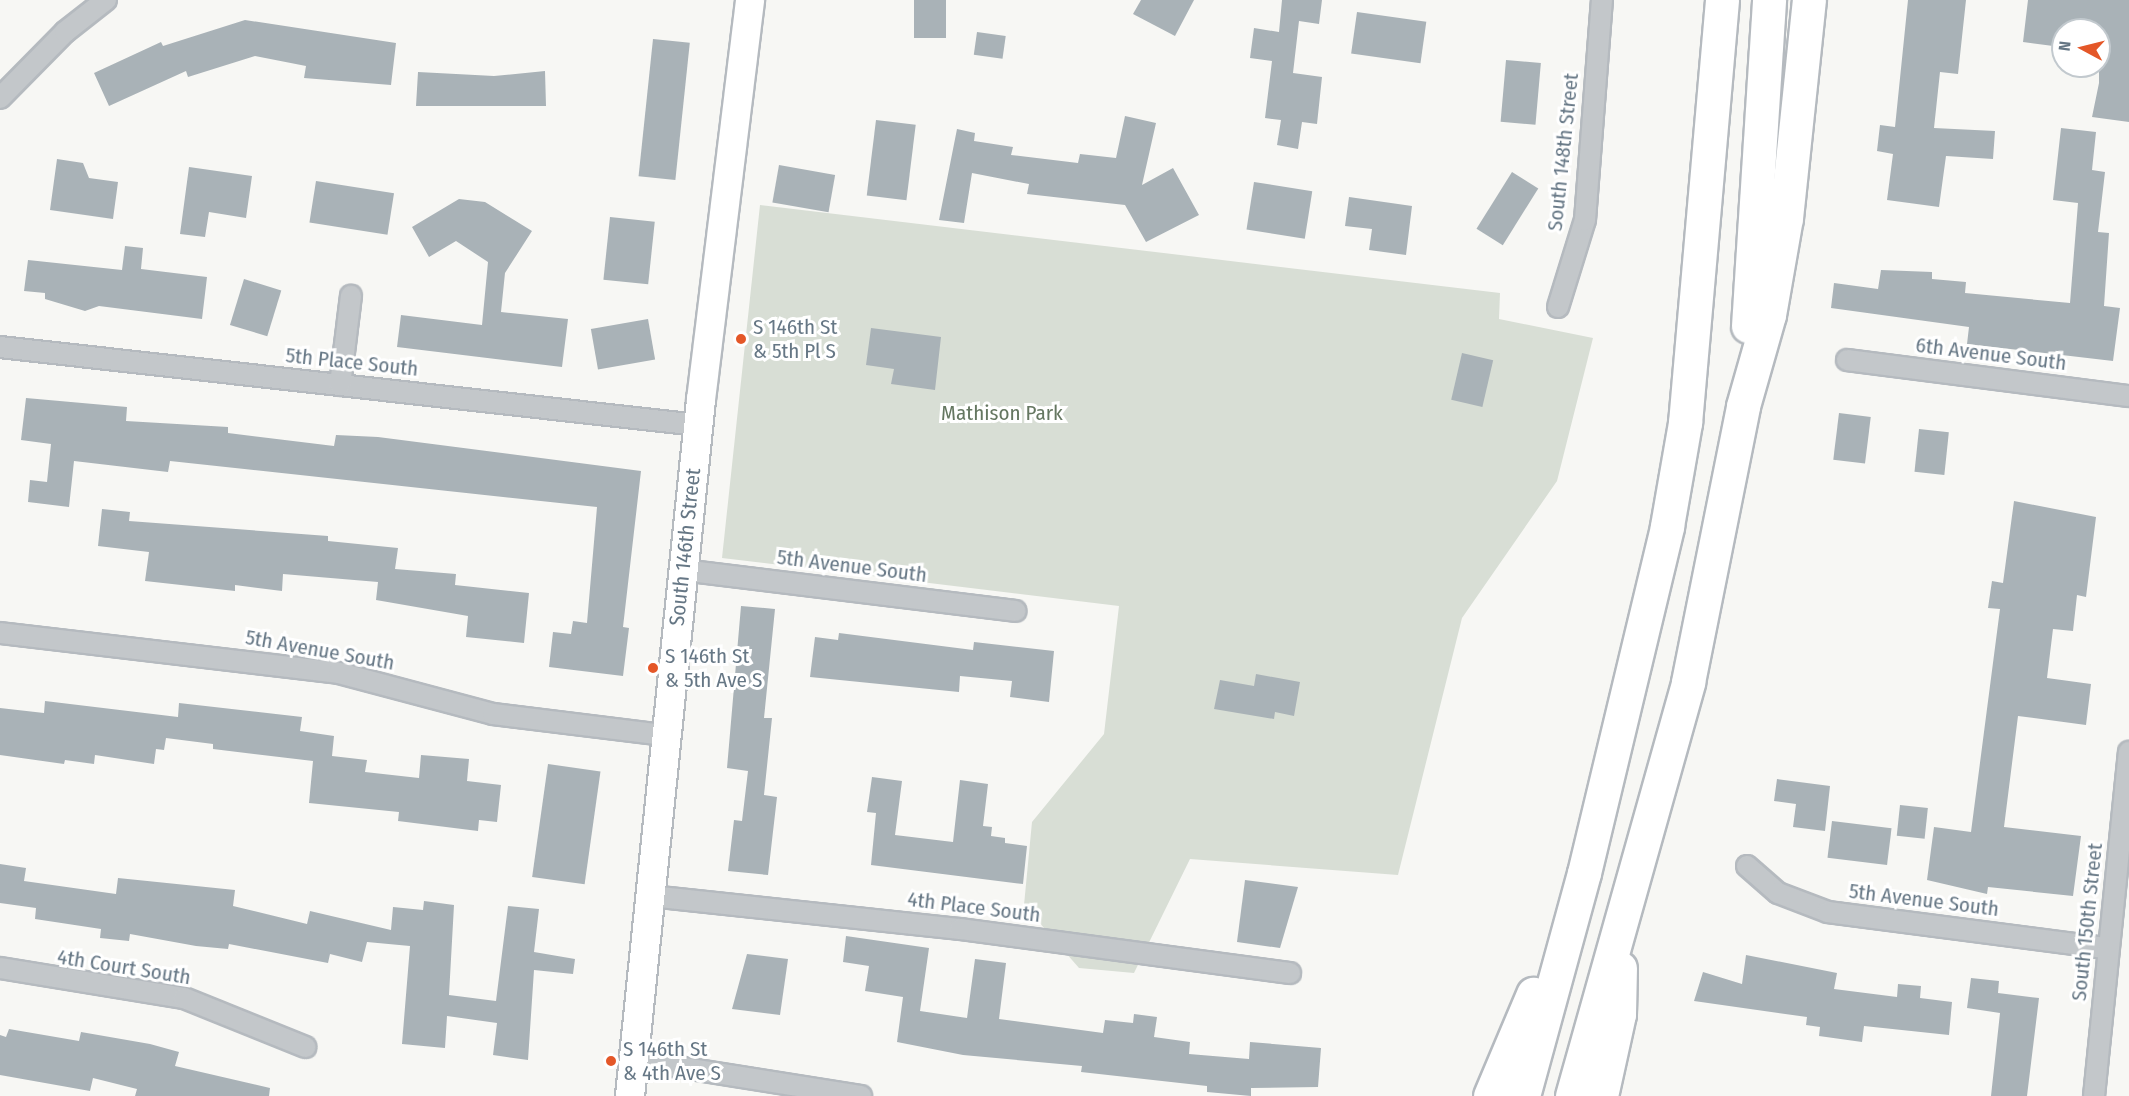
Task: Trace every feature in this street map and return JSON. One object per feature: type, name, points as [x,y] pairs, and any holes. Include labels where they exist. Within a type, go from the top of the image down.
[{"type":"highway","points":[[1523,1096],[1584,873],[1648,617],[1685,423],[1722,0]]},
{"type":"highway","points":[[1743,406],[1769,0]]},
{"type":"highway","points":[[1572,1096],[1688,682],[1743,406],[1769,315],[1786,218],[1809,0]]},
{"type":"highway","points":[[1490,1096],[1584,873]]},
{"type":"highway","points":[[1601,1096],[1619,1014],[1620,927]]},
{"type":"street","points":[[0,98],[65,32],[106,0]]},
{"type":"street","name":"South 146th Street","points":[[630,1096],[682,570],[750,0]]},
{"type":"street","name":"South 148th Street","points":[[1558,307],[1585,220],[1602,0]]},
{"type":"street","points":[[340,385],[351,296]]},
{"type":"street","name":"5th Place South","points":[[0,347],[698,425]]},
{"type":"street","name":"6th Avenue South","points":[[1847,360],[2129,396]]},
{"type":"street","name":"5th Avenue South","points":[[682,570],[1015,610]]},
{"type":"street","name":"5th Avenue South","points":[[0,633],[339,673],[493,714],[665,735]]},
{"type":"street","name":"South 150th Street","points":[[2094,1096],[2129,752]]},
{"type":"street","name":"5th Avenue South","points":[[1747,866],[1778,893],[1828,912],[2108,948]]},
{"type":"street","name":"4th Place South","points":[[651,896],[960,929],[1290,973]]},
{"type":"street","name":"4th Court South","points":[[0,968],[184,998],[305,1047]]},
{"type":"street","points":[[634,1060],[861,1096]]},
{"type":"green space","name":"Mathison Park","points":[[760,205],[1500,293],[1499,319],[1593,338],[1557,481],[1462,618],[1398,875],[1190,859],[1134,973],[1079,968],[1024,905],[1032,822],[1104,734],[1119,606],[722,558]]},
{"type":"building","points":[[914,0],[946,0],[946,38],[914,38]]},
{"type":"building","points":[[1141,0],[1194,0],[1175,36],[1133,14]]},
{"type":"building","points":[[1282,0],[1322,0],[1319,24],[1299,21],[1293,73],[1322,77],[1317,124],[1302,122],[1298,149],[1277,145],[1281,120],[1265,118],[1272,61],[1250,58],[1254,28],[1279,32]]},
{"type":"building","points":[[1908,0],[1966,0],[1958,74],[1940,72],[1934,128],[1995,131],[1993,159],[1946,156],[1939,207],[1887,200],[1893,154],[1877,151],[1880,125],[1895,127]]},
{"type":"building","points":[[2028,0],[2129,0],[2129,122],[2092,117],[2099,78],[2111,78],[2111,18],[2051,18],[2051,46],[2023,42]]},
{"type":"building","points":[[1357,12],[1426,22],[1420,63],[1351,54]]},
{"type":"building","points":[[245,20],[396,43],[391,85],[304,78],[306,66],[255,56],[188,77],[186,71],[109,106],[94,73],[161,42],[163,46]]},
{"type":"building","points":[[977,32],[1006,36],[1003,59],[974,55]]},
{"type":"building","points":[[653,39],[690,43],[675,180],[639,176]]},
{"type":"building","points":[[1506,60],[1541,63],[1535,125],[1501,122]]},
{"type":"building","points":[[545,71],[546,106],[416,106],[418,72],[494,76]]},
{"type":"building","points":[[1125,116],[1156,123],[1142,185],[1173,168],[1199,215],[1146,242],[1125,205],[1027,194],[1029,184],[972,173],[964,223],[939,220],[957,129],[975,133],[974,141],[1013,147],[1011,155],[1078,163],[1080,154],[1116,158]]},
{"type":"building","points":[[876,120],[916,125],[906,200],[867,195]]},
{"type":"building","points":[[2061,128],[2096,132],[2092,170],[2105,172],[2098,232],[2109,233],[2104,306],[2120,308],[2113,361],[1967,344],[1969,327],[1831,308],[1834,283],[1878,289],[1881,270],[1932,272],[1932,279],[1966,282],[1965,293],[2070,303],[2078,203],[2053,200]]},
{"type":"building","points":[[57,159],[83,163],[89,178],[118,182],[113,219],[50,210]]},
{"type":"building","points":[[779,165],[835,175],[829,212],[772,202]]},
{"type":"building","points":[[189,167],[252,176],[246,218],[209,212],[205,237],[180,234]]},
{"type":"building","points":[[1512,172],[1538,188],[1503,245],[1476,229]]},
{"type":"building","points":[[316,181],[394,193],[387,235],[309,222]]},
{"type":"building","points":[[1254,182],[1312,191],[1305,239],[1246,229]]},
{"type":"building","points":[[1349,197],[1412,206],[1406,255],[1369,250],[1372,229],[1345,226]]},
{"type":"building","points":[[459,199],[485,202],[532,231],[505,273],[501,312],[568,319],[562,367],[397,347],[401,315],[482,325],[488,262],[456,241],[429,257],[412,227]]},
{"type":"building","points":[[610,217],[655,222],[648,284],[603,280]]},
{"type":"building","points":[[125,246],[143,248],[141,269],[207,277],[202,319],[99,306],[85,311],[45,299],[45,293],[24,291],[28,260],[122,270]]},
{"type":"building","points":[[244,279],[281,290],[267,336],[230,325]]},
{"type":"building","points":[[648,319],[655,359],[598,369],[591,329]]},
{"type":"building","points":[[871,328],[941,337],[935,390],[891,384],[894,369],[866,365]]},
{"type":"building","points":[[1462,353],[1493,360],[1482,407],[1451,400]]},
{"type":"building","points":[[26,398],[127,407],[126,421],[228,427],[228,433],[334,446],[336,435],[378,437],[641,471],[623,627],[629,628],[623,676],[549,667],[553,632],[571,634],[573,621],[587,623],[597,507],[170,461],[168,472],[74,461],[69,507],[28,502],[30,480],[47,482],[51,444],[21,440]]},
{"type":"building","points":[[1839,413],[1871,417],[1865,464],[1833,460]]},
{"type":"building","points":[[1919,429],[1949,432],[1944,475],[1915,472]]},
{"type":"building","points":[[2014,501],[2096,517],[2086,597],[2077,595],[2073,631],[2053,629],[2047,678],[2091,684],[2086,725],[2018,716],[2004,827],[2081,836],[2073,896],[1988,887],[1987,894],[1927,880],[1934,827],[1971,832],[2000,609],[1988,608],[1992,581],[2003,583]]},
{"type":"building","points":[[102,509],[130,512],[129,521],[328,536],[328,541],[398,548],[395,569],[456,574],[455,585],[529,593],[524,643],[466,637],[468,616],[376,600],[378,582],[283,574],[282,591],[235,585],[235,591],[145,581],[149,552],[98,546]]},
{"type":"building","points":[[741,606],[775,609],[764,718],[772,718],[764,795],[777,797],[768,875],[728,871],[734,820],[742,821],[748,771],[727,768]]},
{"type":"building","points":[[839,633],[973,650],[974,642],[1054,651],[1049,702],[1010,697],[1012,681],[960,676],[959,692],[810,677],[815,637],[838,640]]},
{"type":"building","points":[[1256,674],[1300,682],[1294,716],[1275,712],[1274,719],[1214,709],[1220,680],[1254,686]]},
{"type":"building","points":[[45,701],[178,717],[179,703],[302,717],[300,731],[334,736],[332,756],[367,760],[365,772],[419,778],[421,755],[469,759],[467,781],[501,785],[497,822],[479,820],[478,831],[398,821],[399,812],[309,803],[313,761],[213,749],[213,744],[166,738],[164,750],[156,749],[154,764],[95,755],[94,764],[65,760],[64,764],[0,755],[0,708],[44,713]]},
{"type":"building","points":[[548,764],[600,771],[585,884],[532,877]]},
{"type":"building","points":[[872,777],[902,781],[895,835],[953,842],[960,780],[988,784],[983,826],[992,827],[991,836],[1005,838],[1005,843],[1027,846],[1023,884],[871,865],[876,813],[867,812]]},
{"type":"building","points":[[1777,779],[1830,786],[1825,831],[1793,827],[1796,804],[1774,801]]},
{"type":"building","points":[[1900,805],[1928,808],[1925,839],[1897,836]]},
{"type":"building","points":[[1832,821],[1892,828],[1887,865],[1827,858]]},
{"type":"building","points":[[0,864],[26,868],[24,881],[116,894],[118,878],[235,890],[233,906],[307,924],[310,911],[391,930],[393,907],[423,910],[424,901],[454,905],[449,995],[496,1001],[508,906],[539,909],[534,952],[575,959],[573,974],[534,970],[528,1060],[493,1055],[497,1023],[447,1016],[445,1048],[402,1044],[410,946],[367,942],[362,962],[330,954],[328,963],[229,944],[228,949],[196,946],[130,934],[129,941],[100,938],[101,929],[35,919],[36,908],[0,903]]},
{"type":"building","points":[[1245,880],[1298,887],[1280,948],[1237,942]]},
{"type":"building","points":[[846,936],[929,948],[920,1011],[967,1018],[975,959],[1006,963],[999,1019],[1103,1033],[1105,1020],[1133,1023],[1134,1014],[1157,1017],[1154,1037],[1190,1042],[1189,1054],[1249,1059],[1250,1042],[1321,1048],[1318,1087],[1251,1088],[1251,1096],[1207,1092],[1207,1086],[1081,1072],[1082,1066],[963,1055],[897,1042],[903,997],[865,991],[869,966],[843,962]]},
{"type":"building","points":[[747,954],[788,959],[780,1015],[732,1009]]},
{"type":"building","points":[[1746,955],[1837,973],[1834,989],[1897,997],[1898,984],[1921,986],[1920,998],[1952,1002],[1949,1035],[1864,1026],[1862,1042],[1819,1036],[1820,1027],[1806,1025],[1807,1017],[1694,1001],[1703,972],[1742,984]]},
{"type":"building","points":[[1971,978],[1999,981],[1998,993],[2039,998],[2027,1096],[1991,1096],[2000,1013],[1967,1008]]},
{"type":"building","points":[[9,1029],[79,1041],[81,1032],[150,1044],[179,1052],[175,1066],[270,1088],[269,1096],[135,1096],[137,1089],[93,1078],[90,1091],[0,1075],[0,1035],[6,1037]]},
{"type":"place","name":"S 146th St & 5th Pl S","points":[[741,339]]},
{"type":"place","name":"S 146th St & 5th Ave S","points":[[653,668]]},
{"type":"place","name":"S 146th St & 4th Ave S","points":[[611,1061]]}]
